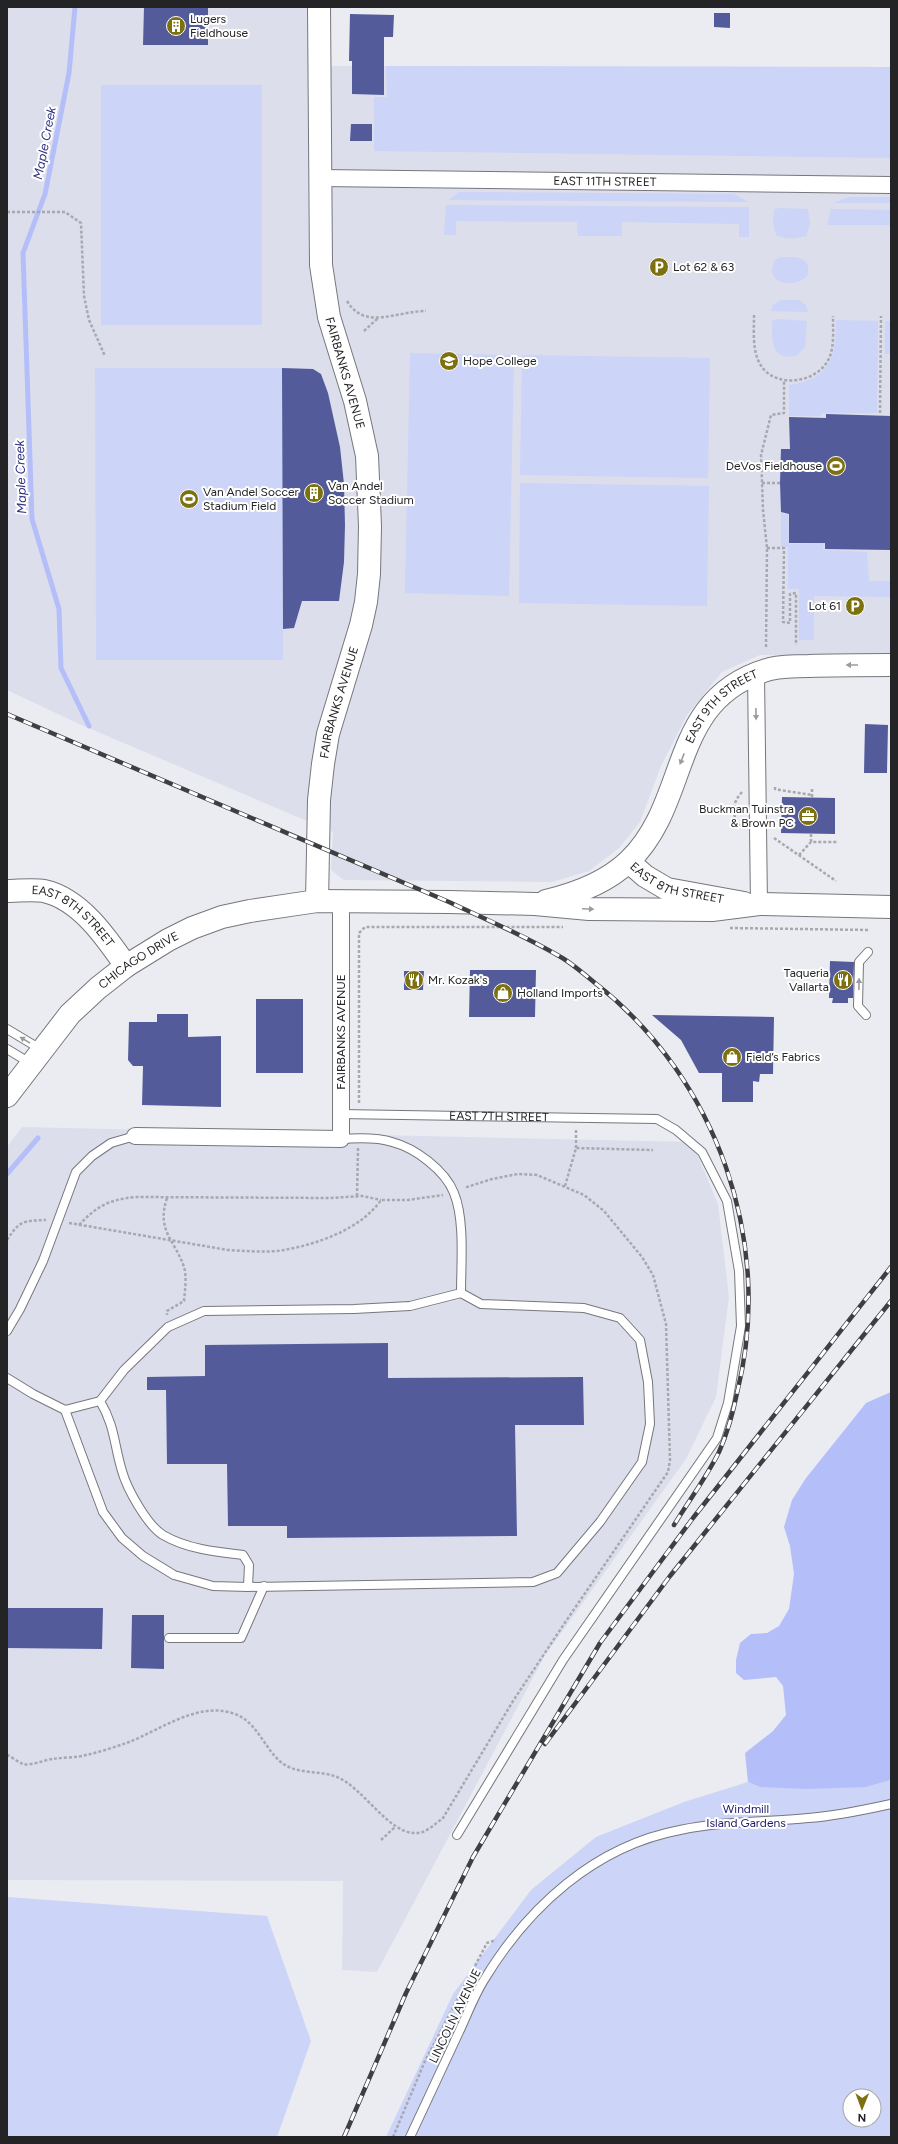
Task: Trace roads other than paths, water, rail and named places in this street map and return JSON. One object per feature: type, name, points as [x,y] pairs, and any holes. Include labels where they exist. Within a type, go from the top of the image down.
[{"type":"main road","name":"FAIRBANKS AVENUE","points":[[317,901],[319,800],[323,764],[328,734],[362,617],[369,574],[370,526],[367,456],[355,401],[333,337],[321,265],[319,7]]},
{"type":"main road","name":"EAST 9TH STREET","points":[[629,862],[656,824],[684,752],[702,716],[721,695],[737,684],[771,669],[789,667],[891,665]]},
{"type":"main road","name":"EAST 8TH STREET","points":[[535,904],[560,898],[596,884],[614,874],[629,862],[646,876],[667,889],[716,899],[759,904],[891,907]]},
{"type":"main road","name":"EAST 8TH STREET","points":[[7,891],[44,891],[62,899],[79,910],[93,924],[126,966]]},
{"type":"main road","name":"EAST 8TH STREET","points":[[317,901],[535,904],[589,909],[712,910],[759,904]]},
{"type":"main road","name":"CHICAGO DRIVE","points":[[7,1096],[70,1014],[98,988],[126,966],[168,940],[222,918],[277,906],[317,901]]},
{"type":"street","name":"EAST 11TH STREET","points":[[320,178],[891,186]]},
{"type":"street","points":[[756,675],[750,788],[759,904]]},
{"type":"street","name":"FAIRBANKS AVENUE","points":[[341,902],[341,1139]]},
{"type":"street","points":[[135,1136],[341,1139]]},
{"type":"lane","points":[[866,1015],[858,1006],[859,962],[868,952]]},
{"type":"lane","points":[[7,1029],[37,1057]]},
{"type":"lane","points":[[7,1049],[37,1057]]},
{"type":"lane","name":"EAST 7TH STREET","points":[[340,1114],[657,1119],[676,1130],[702,1152],[727,1201],[739,1271],[741,1326],[728,1403],[717,1438],[563,1660],[457,1835]]},
{"type":"lane","points":[[7,1331],[20,1309],[43,1261],[76,1172],[92,1156],[111,1143],[135,1136]]},
{"type":"lane","points":[[341,1139],[359,1138],[392,1142],[428,1159],[454,1192],[461,1241],[461,1293]]},
{"type":"lane","points":[[7,1378],[33,1394],[65,1410],[100,1401],[124,1370],[168,1328],[204,1311],[354,1309],[410,1306],[461,1293],[481,1304],[584,1308],[620,1318],[640,1340],[648,1382],[650,1424],[642,1462],[600,1522],[557,1573],[533,1582],[248,1587],[213,1586],[174,1575],[143,1556],[122,1538],[103,1512],[65,1410]]},
{"type":"lane","points":[[100,1401],[109,1417],[122,1471],[137,1505],[162,1534],[200,1550],[243,1555],[249,1566],[248,1587]]},
{"type":"lane","points":[[169,1638],[241,1638],[264,1586]]},
{"type":"lane","name":"LINCOLN AVENUE","points":[[410,2137],[484,1981],[506,1946],[536,1910],[570,1880],[598,1861],[631,1844],[680,1829],[718,1824],[809,1818],[891,1804]]},
{"type":"water","points":[[891,1392],[891,1780],[866,1787],[806,1789],[760,1787],[748,1782],[745,1753],[773,1731],[786,1715],[783,1686],[776,1677],[744,1680],[736,1673],[736,1660],[740,1643],[751,1634],[767,1633],[779,1626],[789,1609],[794,1574],[790,1546],[784,1527],[792,1500],[806,1478],[866,1403]]},
{"type":"waterway","name":"Maple Creek","points":[[75,7],[69,73],[45,194],[23,253],[32,519],[59,609],[61,668],[89,726]]},
{"type":"waterway","name":"Maple Creek","points":[[7,1174],[38,1138]]},
{"type":"railway","points":[[7,714],[449,902],[522,936],[564,959],[595,983],[638,1022],[674,1066],[704,1115],[726,1167],[741,1222],[748,1279],[747,1336],[730,1423],[714,1462],[674,1525]]},
{"type":"railway","points":[[344,2137],[406,1993],[473,1857],[600,1643],[693,1518],[891,1267]]},
{"type":"railway","points":[[545,1744],[670,1576],[891,1301]]},
{"type":"place","name":"Lugers Fieldhouse","points":[[176,26]]},
{"type":"place","name":"Lot 62 & 63","points":[[659,267]]},
{"type":"place","name":"Hope College","points":[[449,361]]},
{"type":"place","name":"DeVos Fieldhouse","points":[[836,466]]},
{"type":"place","name":"Van Andel Soccer Stadium","points":[[314,493]]},
{"type":"place","name":"Van Andel Soccer Stadium Field","points":[[189,499]]},
{"type":"place","name":"Lot 61","points":[[855,606]]},
{"type":"place","name":"Buckman Tuinstra & Brown PC","points":[[808,816]]},
{"type":"place","name":"Mr. Kozak's","points":[[414,980]]},
{"type":"place","name":"Taqueria Vallarta","points":[[843,980]]},
{"type":"place","name":"Holland Imports","points":[[503,993]]},
{"type":"place","name":"Field’s Fabrics","points":[[732,1057]]},
{"type":"park label","name":"Windmill Island Gardens","points":[[746,1816]]}]
